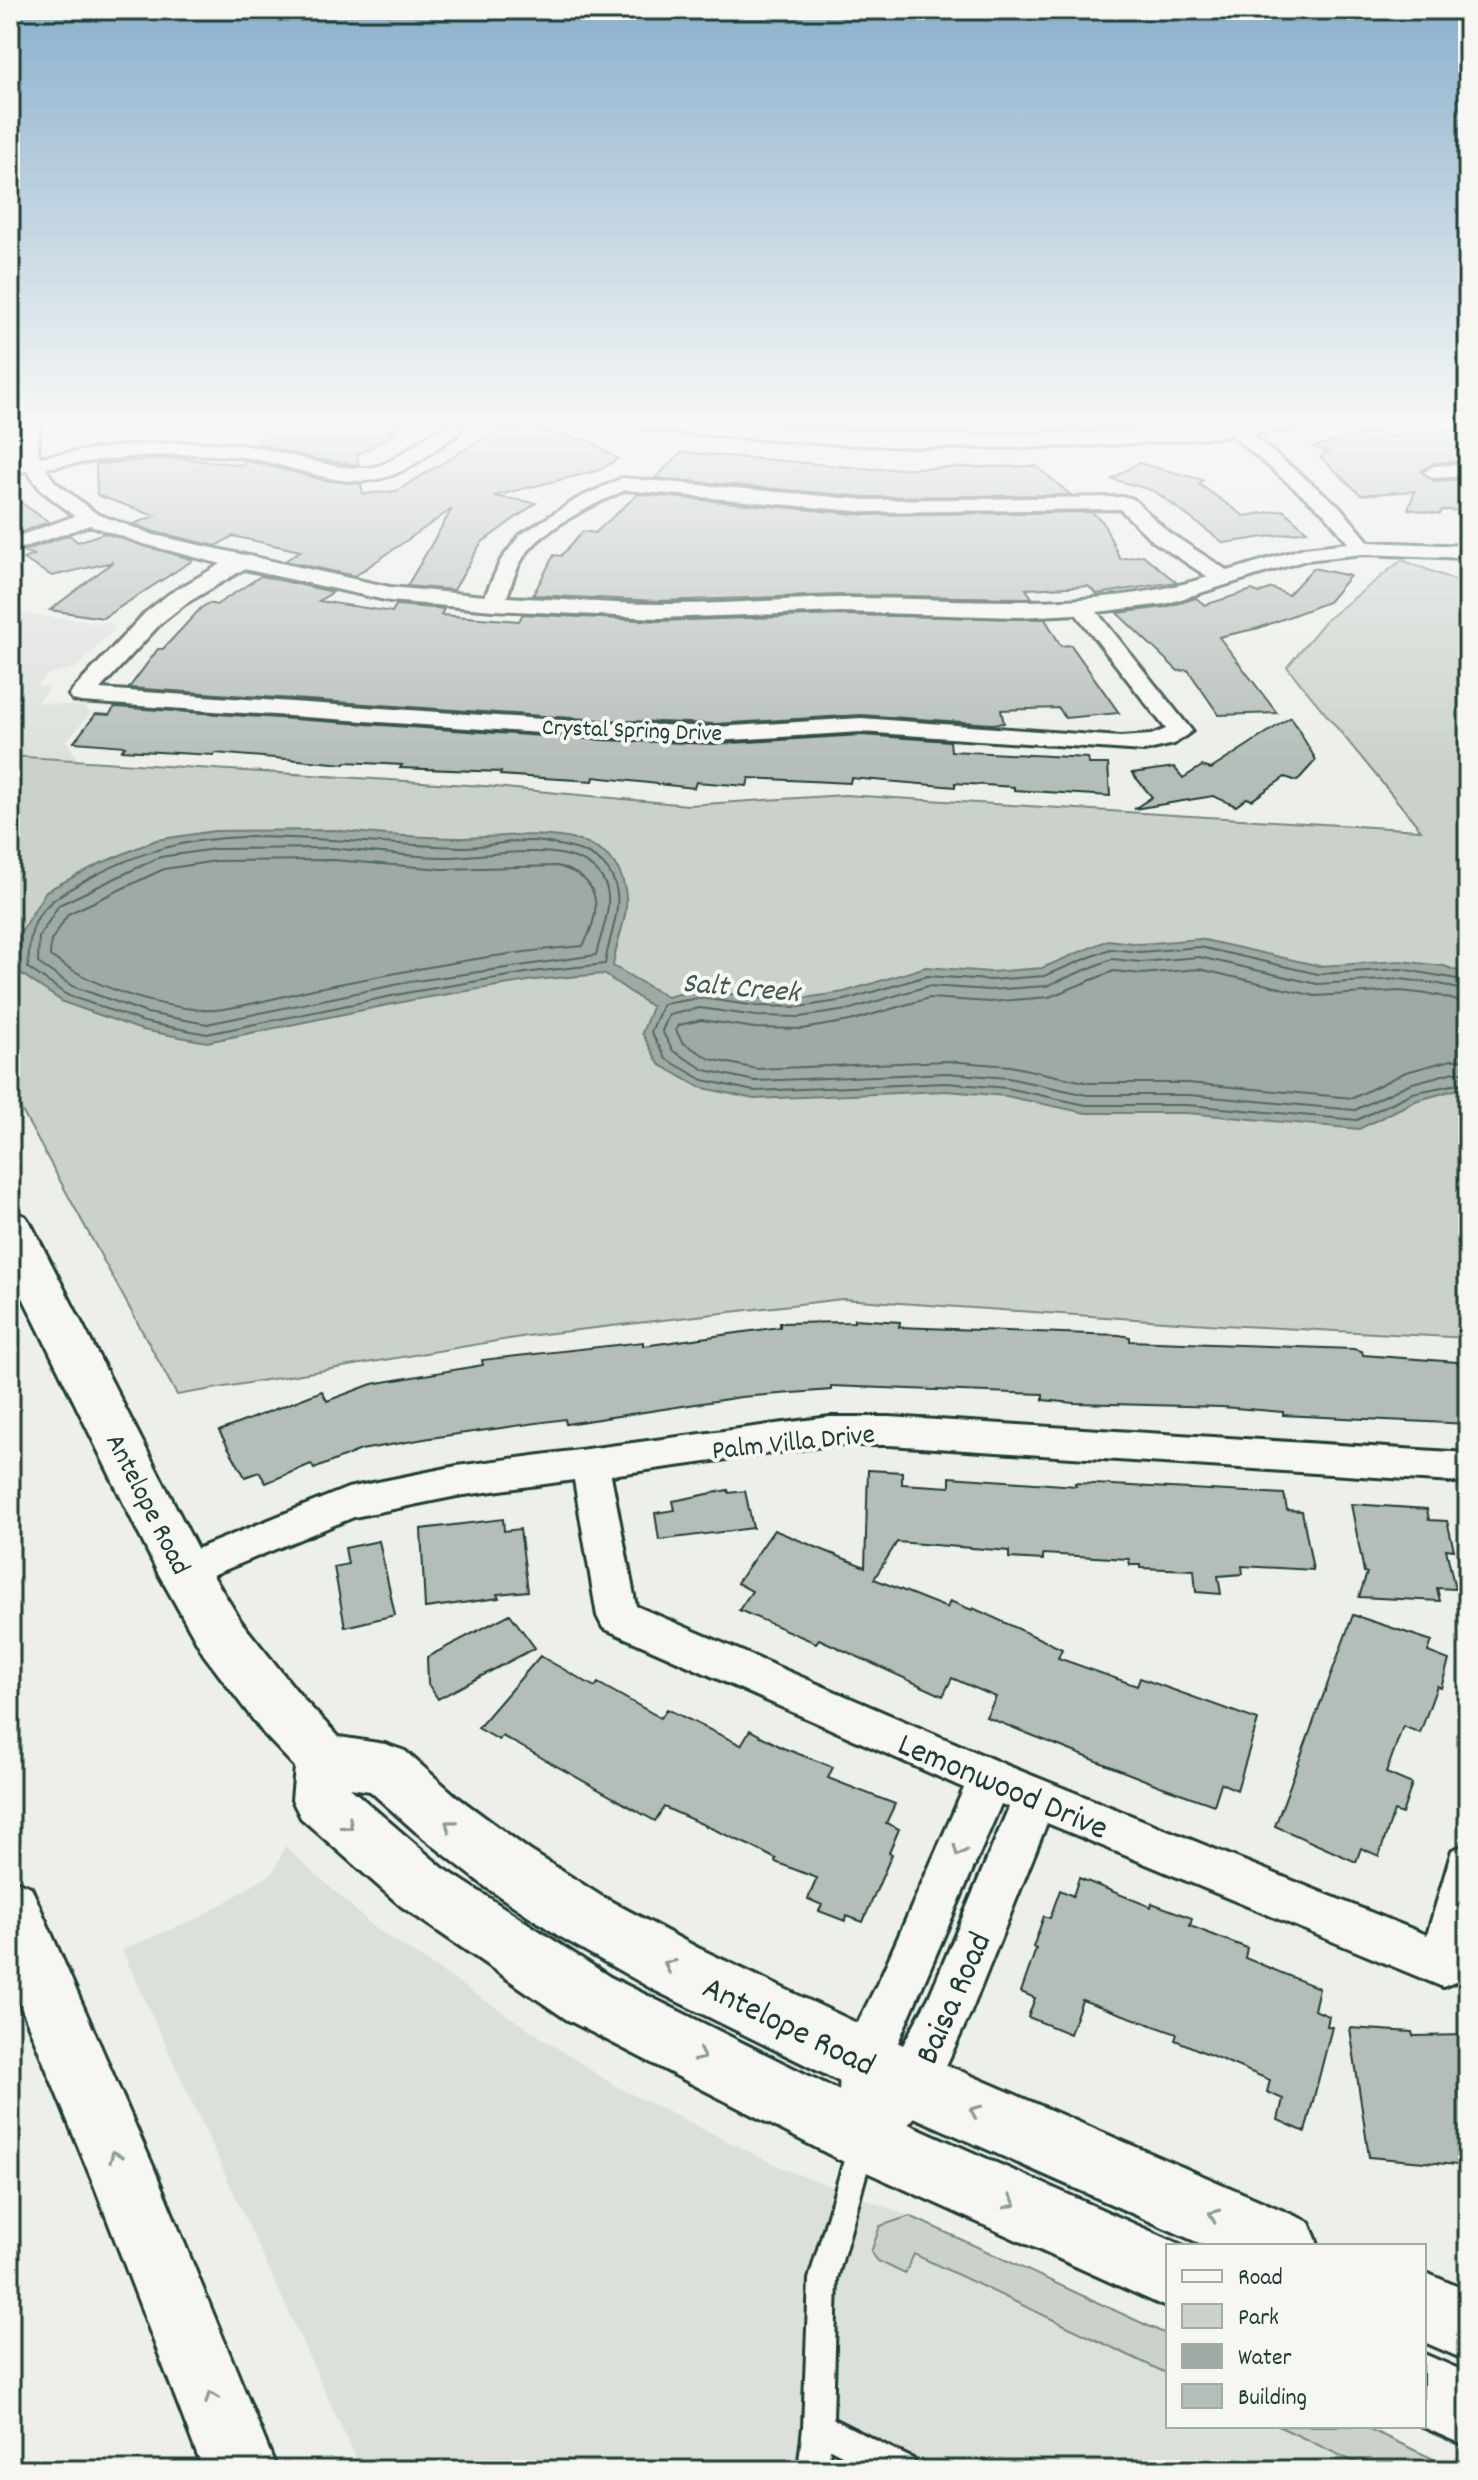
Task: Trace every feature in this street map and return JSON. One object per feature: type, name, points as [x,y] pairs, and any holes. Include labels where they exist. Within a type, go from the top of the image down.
[{"type":"main road","name":"Antelope Road","points":[[10,1226],[183,1571],[223,1639],[284,1717],[324,1759],[385,1769],[436,1814],[508,1869],[580,1916],[676,1969],[889,2071],[1280,2244]]},
{"type":"main road","points":[[324,1759],[321,1800],[368,1844],[472,1923],[588,1998],[863,2137],[1166,2273]]},
{"type":"main road","points":[[10,1907],[129,2190],[240,2470]]},
{"type":"main road","points":[[1426,2308],[1468,2326]]},
{"type":"main road","points":[[1426,2391],[1468,2411]]},
{"type":"street","points":[[10,546],[34,538]]},
{"type":"street","points":[[144,538],[390,594],[493,603],[658,611],[842,605],[1019,610],[1082,607],[1165,597],[1304,554],[1363,548],[1468,552]]},
{"type":"street","points":[[493,603],[511,560],[522,544],[531,538]]},
{"type":"street","points":[[1160,538],[1227,579]]},
{"type":"street","points":[[1355,538],[1363,548]]},
{"type":"street","name":"Crystal Spring Drive","points":[[240,562],[177,599],[153,618],[81,695],[615,731],[716,734],[861,725],[1120,744],[1150,744],[1169,739],[1180,731],[1082,607]]},
{"type":"street","name":"Palm Villa Drive","points":[[183,1571],[348,1503],[457,1481],[830,1431],[889,1431],[1468,1468]]},
{"type":"street","name":"Lemonwood Drive","points":[[590,1464],[617,1616],[1035,1798],[1443,1964],[1468,1865]]},
{"type":"street","name":"Baisa Road","points":[[863,2137],[889,2071],[898,1992],[990,1779]]},
{"type":"street","name":"Baisa Road","points":[[889,2071],[947,2012],[1035,1798]]},
{"type":"lane","points":[[813,2470],[818,2427],[823,2279],[863,2137]]},
{"type":"lane","points":[[818,2427],[902,2470]]},
{"type":"shaded area","points":[[10,613],[111,623],[115,628],[76,668],[48,674],[37,686],[50,688],[37,702],[85,707],[91,713],[66,741],[78,760],[10,756]]},
{"type":"shaded area","points":[[285,1846],[374,1927],[615,2086],[787,2170],[910,2216],[1166,2334],[1166,2428],[1367,2428],[1457,2470],[361,2470],[122,1950],[202,1916],[273,1873]]},
{"type":"green space","points":[[1402,560],[1468,585],[1468,1338],[842,1299],[527,1336],[177,1395],[10,1089],[10,756],[484,786],[688,805],[845,795],[1421,830],[1287,667],[1326,620]]},
{"type":"green space","points":[[910,2216],[1166,2334],[1166,2373],[914,2254],[905,2274],[878,2261],[871,2252],[880,2226]]},
{"type":"green space","points":[[1282,2428],[1367,2428],[1457,2470],[1371,2470]]},
{"type":"water","points":[[334,830],[456,838],[549,836],[573,839],[594,847],[611,859],[625,890],[625,912],[613,966],[667,997],[699,989],[757,998],[798,999],[844,992],[926,967],[990,972],[1042,968],[1108,940],[1140,944],[1200,939],[1320,966],[1401,961],[1444,966],[1468,975],[1468,1090],[1458,1089],[1415,1101],[1359,1129],[1187,1113],[1086,1113],[1006,1096],[946,1091],[754,1099],[699,1087],[659,1064],[642,1033],[652,1007],[604,974],[534,980],[412,1000],[207,1042],[142,1030],[63,1002],[20,973],[21,932],[46,891],[99,864],[156,840],[214,831]]},
{"type":"building","points":[[61,538],[73,538],[78,542],[90,538],[120,538],[193,560],[103,618],[50,610],[113,562],[52,576],[23,559],[34,555],[23,551]]},
{"type":"building","points":[[180,538],[230,538],[216,546]]},
{"type":"building","points":[[241,538],[410,538],[355,576],[285,561],[300,551]]},
{"type":"building","points":[[435,538],[488,538],[481,543],[454,590],[407,586]]},
{"type":"building","points":[[577,538],[1110,538],[1120,559],[1143,555],[1176,582],[1097,594],[1088,586],[1026,589],[1032,598],[840,595],[658,601],[533,595],[554,555],[561,556]]},
{"type":"building","points":[[1217,538],[1260,538],[1224,543]]},
{"type":"building","points":[[1313,568],[1350,576],[1328,602],[1259,628],[1219,637],[1277,713],[1219,715],[1188,670],[1178,671],[1117,613],[1165,607],[1196,598],[1205,605],[1252,590],[1259,593],[1272,588],[1288,595]]},
{"type":"building","points":[[261,576],[333,592],[319,601],[392,612],[396,605],[444,609],[441,615],[519,621],[523,614],[658,621],[842,615],[1045,619],[1061,646],[1071,645],[1119,713],[1065,718],[1059,708],[1001,710],[1004,723],[991,724],[861,715],[716,724],[601,720],[129,688],[158,649],[163,649],[201,608],[209,603],[216,605]]},
{"type":"building","points":[[115,707],[601,740],[716,744],[861,735],[950,741],[951,751],[1088,758],[1089,764],[1108,764],[1110,796],[851,778],[850,783],[749,778],[747,786],[696,782],[694,788],[594,777],[593,781],[500,775],[501,772],[400,768],[402,765],[122,750],[125,746],[74,742],[96,714],[109,715]]},
{"type":"building","points":[[1291,717],[1316,760],[1297,781],[1285,777],[1252,800],[1247,798],[1236,806],[1213,796],[1134,809],[1152,797],[1132,773],[1174,767],[1183,778],[1202,766],[1211,769]]},
{"type":"building","points":[[854,1319],[900,1322],[899,1327],[1119,1335],[1130,1337],[1130,1341],[1353,1349],[1362,1351],[1363,1355],[1457,1362],[1459,1366],[1468,1366],[1468,1424],[1283,1415],[1283,1412],[1222,1407],[1074,1403],[1043,1400],[1043,1394],[831,1386],[831,1390],[741,1397],[566,1424],[565,1419],[430,1438],[361,1450],[314,1469],[311,1464],[266,1483],[259,1472],[245,1477],[219,1431],[322,1391],[327,1401],[372,1384],[483,1365],[482,1360],[643,1342],[643,1346],[780,1327],[780,1323],[854,1322]]},
{"type":"building","points":[[868,1470],[902,1472],[902,1484],[950,1487],[950,1477],[1076,1486],[1075,1483],[1284,1494],[1287,1510],[1302,1511],[1313,1570],[1242,1566],[1243,1574],[1218,1576],[1221,1594],[1196,1592],[1194,1570],[1140,1568],[1140,1565],[1130,1565],[1129,1559],[1043,1554],[1043,1560],[1009,1558],[1009,1551],[897,1542],[874,1579],[947,1608],[950,1601],[973,1608],[1062,1649],[1058,1658],[1137,1686],[1140,1678],[1258,1720],[1237,1790],[1221,1783],[1214,1805],[1160,1786],[986,1717],[996,1697],[952,1678],[943,1696],[819,1639],[816,1643],[739,1610],[752,1591],[737,1583],[774,1530],[865,1567]]},
{"type":"building","points":[[728,1490],[729,1493],[745,1491],[753,1528],[659,1540],[655,1513],[675,1510],[673,1501]]},
{"type":"building","points":[[1351,1504],[1427,1509],[1429,1520],[1447,1521],[1454,1550],[1446,1549],[1455,1589],[1437,1588],[1440,1601],[1359,1597],[1367,1573],[1364,1572]]},
{"type":"building","points":[[503,1519],[504,1531],[520,1529],[528,1591],[425,1608],[421,1529]]},
{"type":"building","points":[[379,1541],[395,1615],[345,1627],[334,1567],[348,1564],[345,1548]]},
{"type":"building","points":[[510,1614],[535,1648],[438,1699],[428,1684],[427,1657]]},
{"type":"building","points":[[1353,1615],[1432,1641],[1428,1652],[1449,1660],[1441,1688],[1437,1686],[1420,1733],[1403,1726],[1386,1773],[1412,1784],[1402,1814],[1394,1811],[1379,1856],[1361,1848],[1356,1862],[1275,1826]]},
{"type":"building","points":[[540,1656],[595,1687],[598,1683],[661,1718],[667,1709],[741,1745],[750,1730],[783,1748],[833,1767],[828,1778],[895,1804],[886,1823],[899,1829],[889,1853],[892,1854],[863,1922],[847,1916],[845,1921],[819,1911],[822,1905],[808,1899],[817,1878],[775,1862],[776,1859],[753,1847],[664,1807],[655,1821],[502,1736],[499,1740],[478,1728]]},
{"type":"building","points":[[1079,1878],[1151,1907],[1152,1903],[1192,1918],[1190,1926],[1247,1948],[1245,1958],[1319,1988],[1314,2010],[1329,2016],[1327,2026],[1332,2027],[1305,2132],[1278,2120],[1283,2099],[1267,2092],[1270,2080],[1175,2040],[1177,2034],[1082,2000],[1070,2034],[1028,2017],[1035,1998],[1021,1992],[1044,1916],[1050,1918],[1060,1890],[1073,1896]]},
{"type":"building","points":[[1350,2028],[1412,2032],[1413,2036],[1468,2035],[1468,2166],[1369,2157]]},
{"type":"water label","name":"Salt Creek","points":[[741,986]]}]
